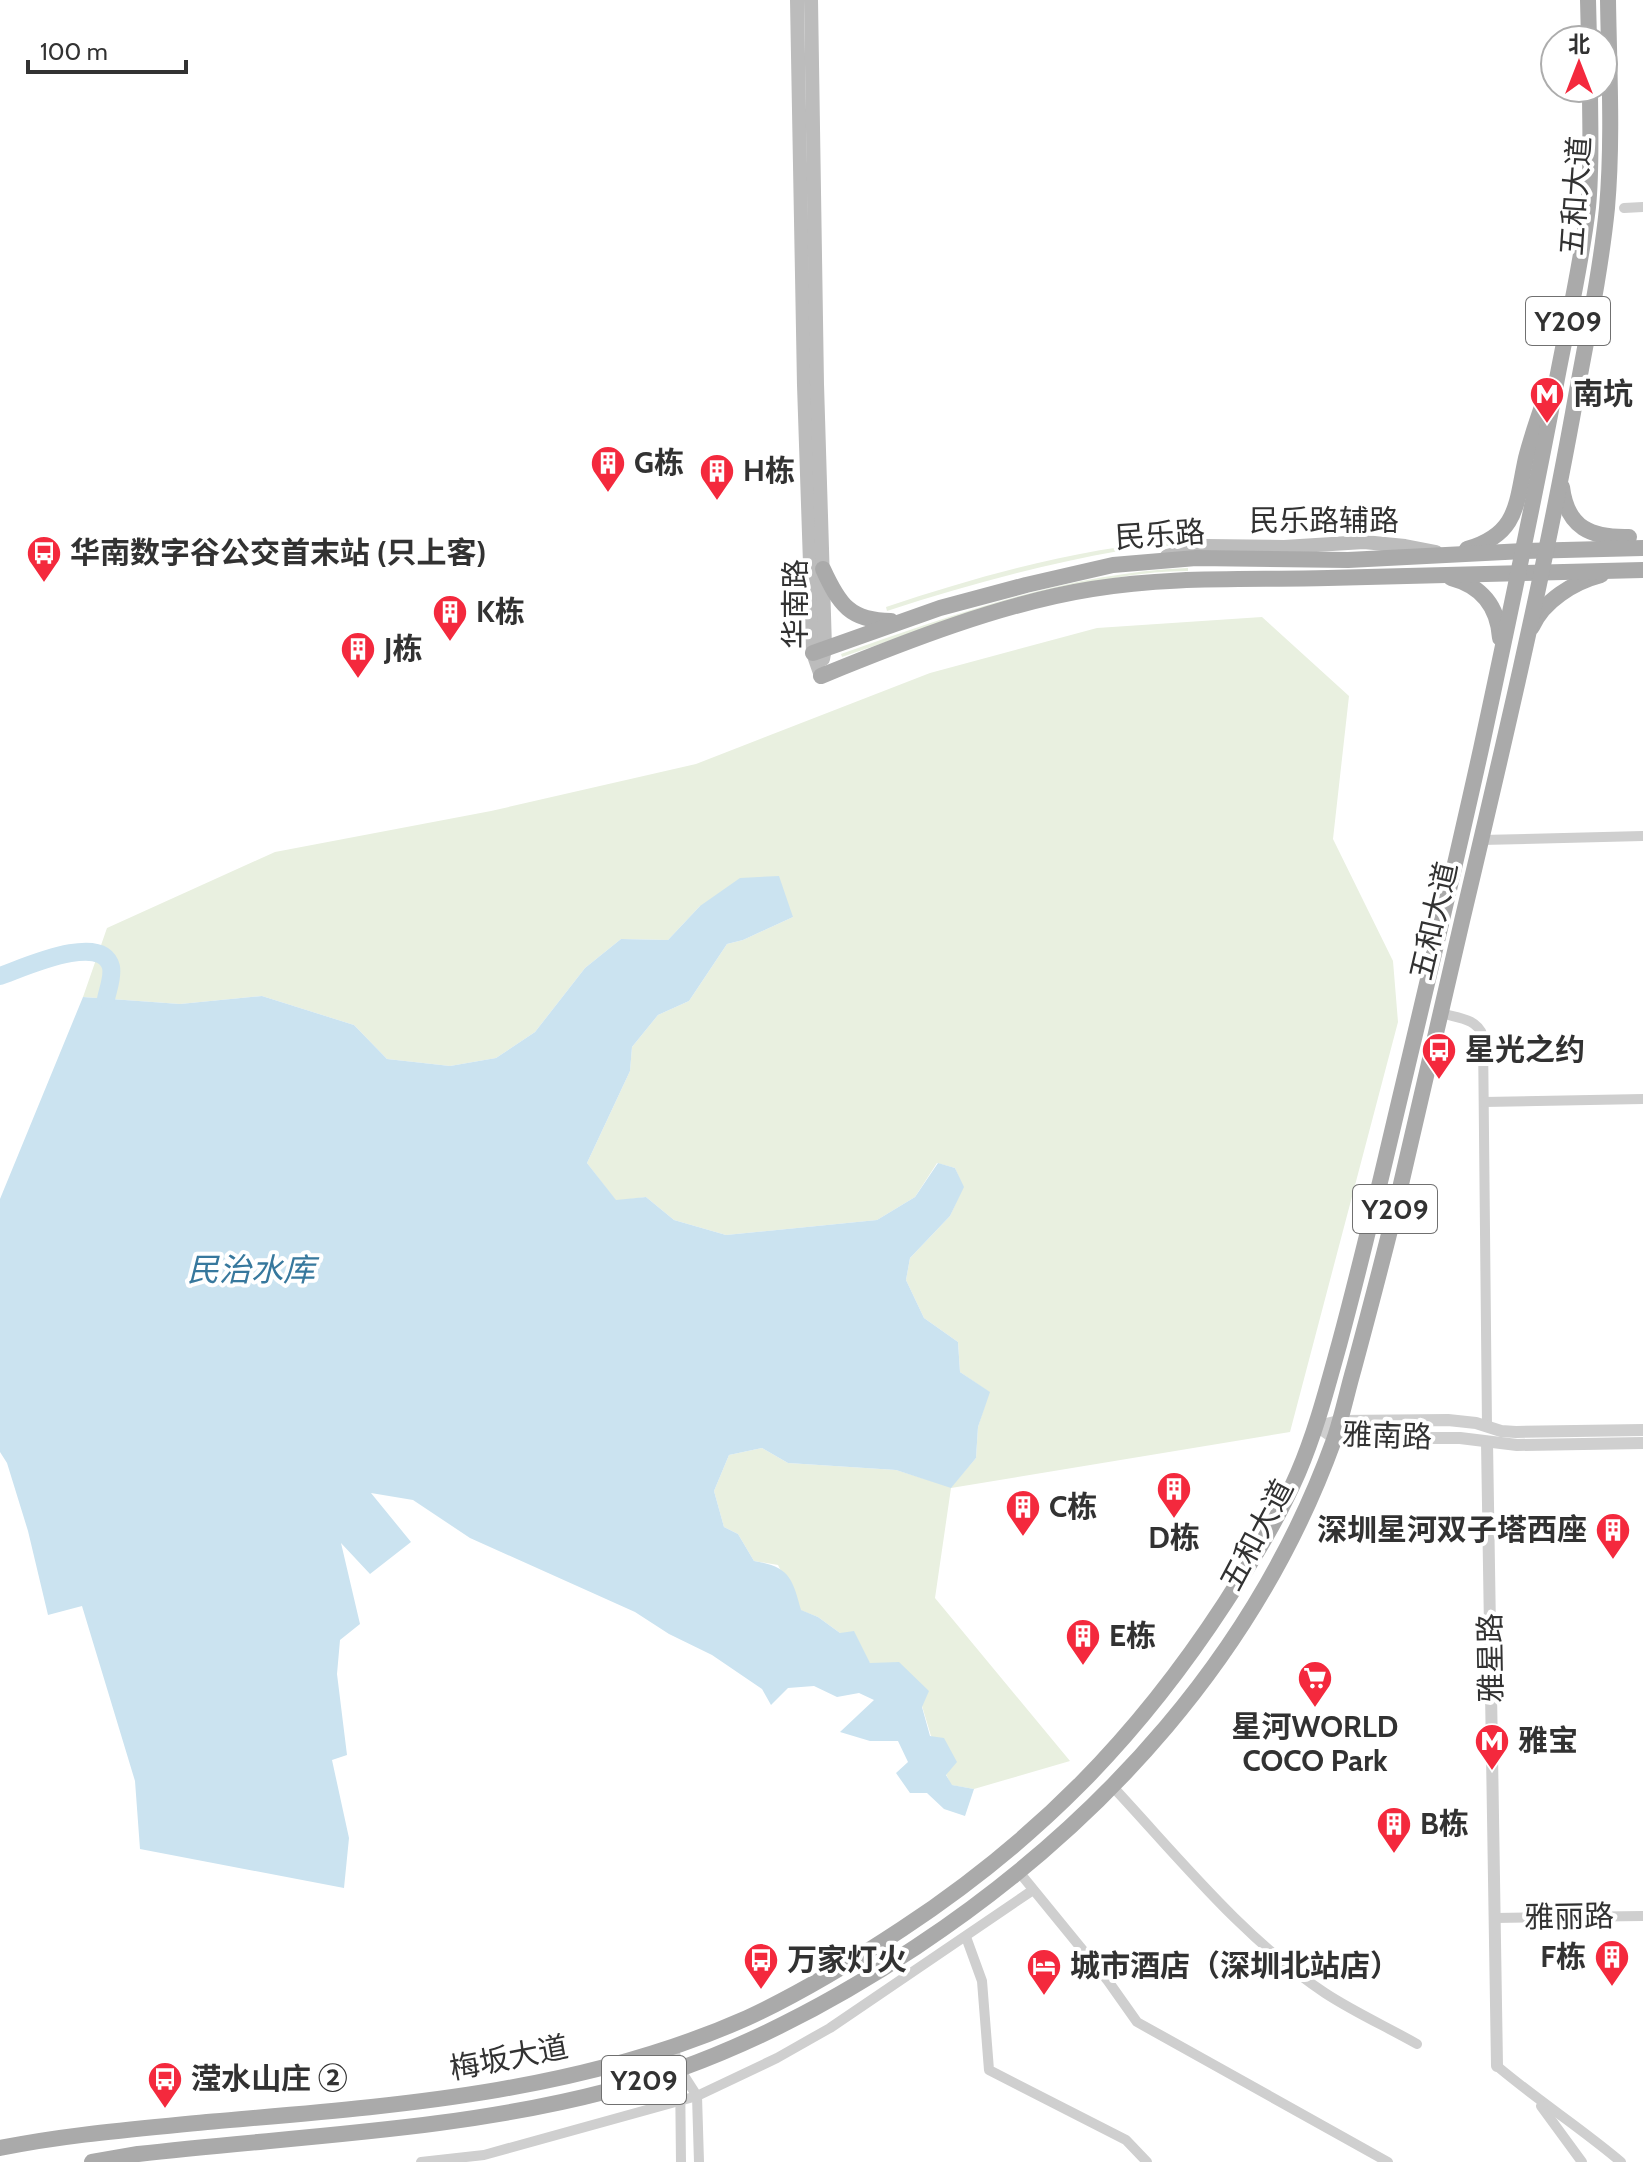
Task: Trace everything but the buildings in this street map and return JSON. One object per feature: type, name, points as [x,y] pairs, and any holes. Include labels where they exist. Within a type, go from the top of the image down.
[{"type":"main road","name":"华南路","points":[[797,0],[804,386],[821,676]]},
{"type":"main road","name":"华南路","points":[[811,0],[823,569],[819,650]]},
{"type":"main road","points":[[1588,0],[1589,24]]},
{"type":"main road","name":"五和大道","points":[[1113,1787],[1185,1704],[1221,1656],[1293,1534],[1334,1438],[1377,1284],[1561,480],[1597,279],[1607,204],[1610,154],[1608,0]]},
{"type":"main road","name":"五和大道","points":[[1089,1778],[1165,1689],[1208,1630],[1275,1521],[1317,1426],[1358,1277],[1524,551],[1578,274],[1591,163],[1590,104]]},
{"type":"main road","points":[[1448,555],[1491,540],[1513,516],[1531,441],[1564,340]]},
{"type":"main road","points":[[1561,480],[1569,514],[1578,525],[1608,538],[1643,537]]},
{"type":"main road","name":"民乐路","points":[[819,650],[940,608],[1068,574],[1152,561],[1196,558],[1348,560],[1643,548]]},
{"type":"main road","points":[[823,569],[836,597],[852,612],[876,621],[905,620]]},
{"type":"main road","name":"民乐路","points":[[821,676],[931,634],[1088,589],[1181,579],[1643,570]]},
{"type":"main road","points":[[1526,639],[1535,621],[1558,597],[1584,581],[1617,571]]},
{"type":"main road","points":[[1438,575],[1469,584],[1487,598],[1497,618],[1500,662]]},
{"type":"main road","name":"梅坂大道","points":[[0,2148],[91,2133],[412,2104],[477,2095],[609,2067],[673,2047],[746,2018],[819,1982],[875,1947],[990,1867],[1089,1778]]},
{"type":"main road","name":"梅坂大道","points":[[92,2162],[482,2116],[609,2091],[680,2069],[757,2038],[827,2003],[945,1928],[1019,1872],[1113,1787]]},
{"type":"street","points":[[1624,208],[1643,207]]},
{"type":"street","points":[[1481,840],[1643,836]]},
{"type":"street","points":[[1441,1013],[1474,1023],[1482,1032],[1487,1426]]},
{"type":"street","points":[[1484,1102],[1643,1099]]},
{"type":"street","name":"雅南路","points":[[1317,1426],[1339,1421],[1448,1420],[1516,1432],[1643,1430]]},
{"type":"street","name":"雅南路","points":[[1317,1426],[1334,1438],[1460,1438],[1517,1445],[1643,1443]]},
{"type":"street","name":"雅星路","points":[[1487,1442],[1497,2066]]},
{"type":"street","points":[[1113,1787],[1231,1915],[1280,1958],[1326,1994],[1417,2044]]},
{"type":"street","points":[[1019,1872],[1108,1981],[1137,2022],[1388,2162]]},
{"type":"street","points":[[421,2162],[484,2155],[697,2096],[777,2058],[830,2028],[1033,1890]]},
{"type":"street","name":"雅丽路","points":[[1495,1918],[1643,1916]]},
{"type":"street","points":[[966,1937],[982,1981],[989,2070],[1126,2140],[1147,2162]]},
{"type":"street","points":[[673,2047],[680,2069],[697,2096],[699,2162]]},
{"type":"street","points":[[1497,2066],[1535,2099],[1576,2124],[1621,2162]]},
{"type":"street","points":[[680,2069],[681,2162]]},
{"type":"street","points":[[1535,2099],[1582,2162]]},
{"type":"green space","points":[[1184,540],[1217,540],[1131,549],[1089,557],[1002,577],[887,611],[886,607],[1033,564],[1108,549]]},
{"type":"green space","points":[[1188,568],[1188,571],[1121,577],[1078,586],[842,657],[841,654],[926,624],[1055,587],[1143,571]]},
{"type":"green space","points":[[1262,617],[1349,696],[1333,839],[1393,961],[1398,1022],[1290,1432],[951,1488],[935,1598],[1070,1761],[974,1789],[951,1785],[946,1774],[956,1762],[931,1736],[922,1706],[870,1663],[840,1633],[818,1617],[800,1610],[778,1565],[754,1561],[738,1534],[724,1527],[714,1491],[729,1455],[762,1448],[788,1463],[896,1470],[951,1487],[976,1458],[978,1427],[989,1392],[960,1372],[958,1342],[924,1318],[906,1280],[910,1258],[950,1216],[963,1187],[955,1168],[937,1163],[915,1197],[877,1220],[726,1235],[674,1220],[646,1197],[616,1201],[587,1163],[630,1071],[632,1047],[658,1015],[689,1001],[727,944],[793,917],[700,906],[668,940],[621,939],[585,968],[535,1032],[496,1058],[450,1066],[387,1059],[354,1025],[262,996],[180,1004],[83,997],[107,928],[275,852],[491,811],[696,764],[930,673],[1097,628]]},
{"type":"water","name":"民治水库","points":[[779,876],[793,917],[727,944],[689,1001],[658,1015],[632,1047],[630,1071],[587,1163],[616,1200],[646,1197],[674,1220],[726,1235],[877,1220],[915,1197],[938,1163],[955,1168],[964,1187],[950,1216],[910,1258],[906,1280],[924,1318],[958,1342],[960,1372],[990,1392],[978,1427],[976,1458],[951,1488],[896,1470],[788,1463],[762,1448],[729,1455],[714,1491],[724,1527],[738,1534],[754,1561],[766,1563],[787,1575],[801,1610],[818,1617],[840,1633],[854,1631],[870,1663],[899,1662],[929,1691],[922,1707],[930,1736],[944,1738],[957,1762],[946,1775],[952,1785],[974,1789],[965,1816],[944,1809],[927,1793],[910,1793],[896,1773],[908,1762],[898,1741],[870,1741],[840,1732],[874,1700],[859,1693],[837,1697],[814,1686],[788,1688],[771,1705],[762,1689],[712,1655],[669,1634],[635,1612],[470,1538],[413,1500],[371,1493],[411,1542],[370,1574],[341,1543],[360,1624],[340,1640],[337,1674],[347,1755],[332,1760],[349,1838],[344,1888],[140,1849],[135,1781],[82,1606],[48,1615],[28,1531],[7,1463],[0,1452],[0,1199],[83,997],[180,1004],[262,996],[354,1025],[387,1059],[450,1066],[496,1058],[535,1032],[585,968],[621,939],[668,940],[700,906],[740,878]]},
{"type":"waterway","points":[[0,976],[60,955],[93,952],[105,957],[111,967],[106,999]]},
{"type":"place","name":"南坑","points":[[1547,425]]},
{"type":"place","name":"G栋","points":[[608,494]]},
{"type":"place","name":"H栋","points":[[717,502]]},
{"type":"place","name":"华南数字谷公交首末站 (只上客)","points":[[44,584]]},
{"type":"place","name":"K栋","points":[[450,643]]},
{"type":"place","name":"J栋","points":[[358,680]]},
{"type":"place","name":"星光之约","points":[[1439,1081]]},
{"type":"place","name":"D栋","points":[[1174,1520]]},
{"type":"place","name":"C栋","points":[[1023,1538]]},
{"type":"place","name":"深圳星河双子塔西座","points":[[1613,1561]]},
{"type":"place","name":"E栋","points":[[1083,1667]]},
{"type":"place","name":"星河WORLD COCO Park","points":[[1315,1709]]},
{"type":"place","name":"雅宝","points":[[1492,1772]]},
{"type":"place","name":"B栋","points":[[1394,1855]]},
{"type":"place","name":"F栋","points":[[1612,1988]]},
{"type":"place","name":"万家灯火","points":[[761,1991]]},
{"type":"place","name":"城市酒店（深圳北站店）","points":[[1044,1997]]},
{"type":"place","name":"滢水山庄 ②","points":[[165,2110]]}]
